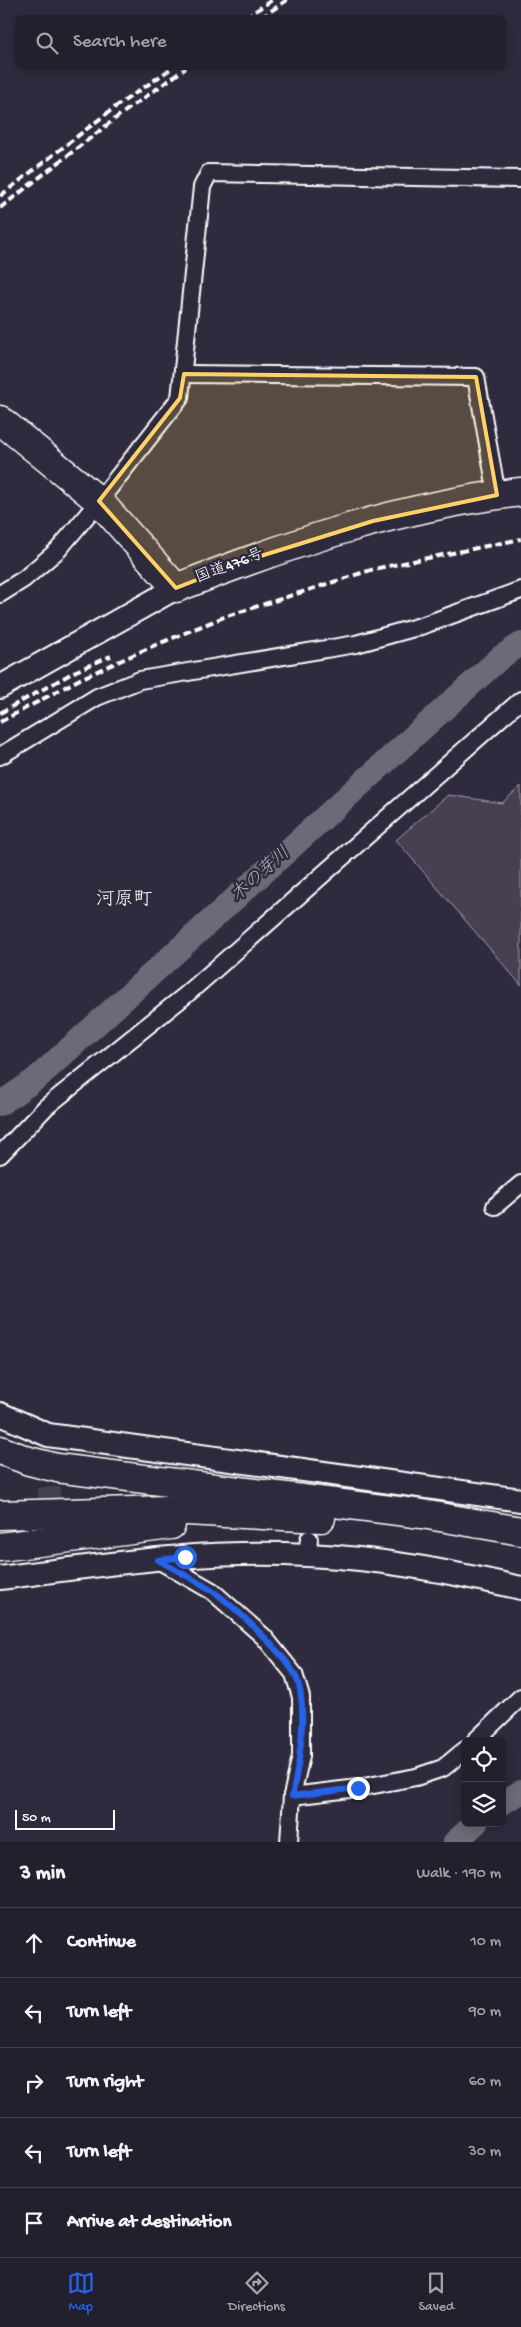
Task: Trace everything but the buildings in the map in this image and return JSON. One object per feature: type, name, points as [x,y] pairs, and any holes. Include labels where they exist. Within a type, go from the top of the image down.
[{"type":"highway","name":"国道476号","points":[[0,420],[99,501],[176,588],[310,538],[373,521],[509,493]]},
{"type":"highway","points":[[0,1450],[30,1462],[58,1468],[431,1516],[521,1532]]},
{"type":"highway","points":[[0,1500],[170,1497],[377,1509]]},
{"type":"highway","points":[[0,1514],[168,1510],[332,1519],[432,1531],[521,1547]]},
{"type":"highway","points":[[0,1547],[186,1524],[267,1519],[332,1519]]},
{"type":"street","points":[[0,594],[24,579],[58,550],[180,398],[202,187],[209,173],[521,179]]},
{"type":"street","points":[[184,374],[476,378],[509,493]]},
{"type":"street","points":[[0,687],[176,588]]},
{"type":"street","points":[[0,756],[97,697],[140,680],[356,644],[421,626],[521,590]]},
{"type":"street","points":[[0,1156],[46,1107],[187,994],[520,702]]},
{"type":"street","points":[[495,1206],[521,1184]]},
{"type":"street","points":[[0,1414],[48,1444],[310,1478],[521,1500]]},
{"type":"street","points":[[0,1578],[51,1561],[158,1560],[251,1554],[308,1547],[521,1588]]},
{"type":"street","points":[[158,1560],[212,1591],[264,1637],[294,1674],[300,1697],[301,1756],[292,1796],[290,1842]]},
{"type":"street","points":[[479,1737],[521,1697]]},
{"type":"street","points":[[292,1796],[358,1788],[416,1777],[443,1768],[461,1753]]},
{"type":"highlighted area","points":[[184,374],[476,377],[497,495],[373,521],[248,560],[176,588],[99,501],[180,398]]},
{"type":"shaded area","points":[[521,786],[521,985],[396,840],[448,795],[502,803]]},
{"type":"waterway","name":"木の芽川","points":[[0,1104],[36,1079],[501,657],[521,644]]},
{"type":"waterway","points":[[506,1801],[521,1792]]},
{"type":"waterway","points":[[455,1842],[472,1827]]},
{"type":"tunnel","points":[[48,1454],[50,1530]]},
{"type":"railway","points":[[250,15],[272,0]]},
{"type":"railway","points":[[265,15],[287,0]]},
{"type":"railway","points":[[0,196],[114,108],[169,70]]},
{"type":"railway","points":[[0,208],[120,115],[183,70]]},
{"type":"railway","points":[[0,722],[80,679],[224,617],[374,569],[521,539]]},
{"type":"railway","points":[[0,713],[76,671],[111,656]]},
{"type":"district","name":"河原町","points":[[124,900]]},
{"type":"route","points":[[185,1557],[158,1560],[212,1591],[264,1637],[294,1674],[300,1697],[301,1756],[292,1796],[358,1788]]}]
